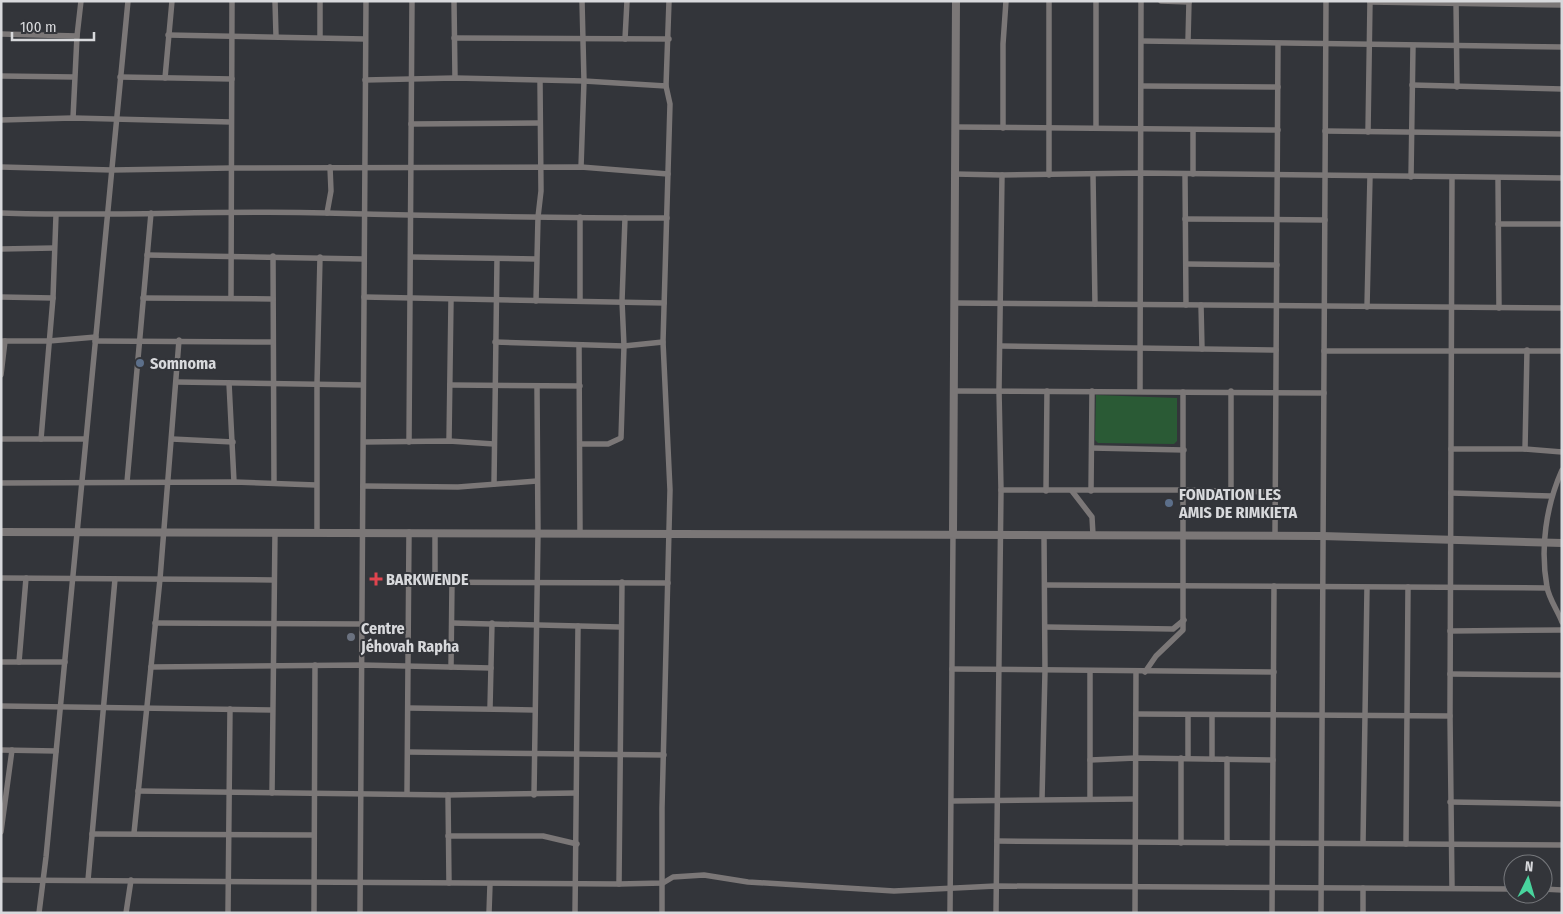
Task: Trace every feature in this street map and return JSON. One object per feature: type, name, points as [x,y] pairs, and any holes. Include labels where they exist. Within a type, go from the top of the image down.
[{"type":"street","points":[[73,118],[74,77],[81,1]]},
{"type":"street","points":[[39,913],[128,1]]},
{"type":"street","points":[[165,78],[172,1]]},
{"type":"street","points":[[231,298],[233,255],[231,168],[232,1]]},
{"type":"street","points":[[275,1],[276,36]]},
{"type":"street","points":[[320,1],[320,37]]},
{"type":"street","points":[[360,913],[366,1]]},
{"type":"street","points":[[409,442],[412,1]]},
{"type":"street","points":[[454,1],[455,78]]},
{"type":"street","points":[[581,168],[584,81],[582,1]]},
{"type":"street","points":[[625,39],[627,1]]},
{"type":"street","points":[[662,913],[670,490],[663,342],[670,104],[666,86],[669,1]]},
{"type":"street","points":[[950,913],[956,1]]},
{"type":"street","points":[[1003,128],[1003,44],[1006,1]]},
{"type":"street","points":[[1049,1],[1049,175]]},
{"type":"street","points":[[1096,1],[1096,128]]},
{"type":"street","points":[[1140,391],[1138,305],[1142,1]]},
{"type":"street","points":[[1161,1],[1189,2],[1188,42]]},
{"type":"street","points":[[1321,913],[1326,1]]},
{"type":"street","points":[[1368,132],[1370,1],[1562,5]]},
{"type":"street","points":[[1456,2],[1457,87]]},
{"type":"street","points":[[1,34],[77,36]]},
{"type":"street","points":[[168,35],[365,39]]},
{"type":"street","points":[[454,38],[669,39]]},
{"type":"street","points":[[1142,41],[1456,47],[1562,47]]},
{"type":"street","points":[[1275,536],[1278,44]]},
{"type":"street","points":[[1411,177],[1413,46]]},
{"type":"street","points":[[1,76],[74,77]]},
{"type":"street","points":[[120,77],[232,79]]},
{"type":"street","points":[[365,80],[412,81],[455,78],[584,81],[666,86]]},
{"type":"street","points":[[536,301],[536,259],[541,191],[540,81]]},
{"type":"street","points":[[1412,85],[1562,90]]},
{"type":"street","points":[[1142,86],[1278,87]]},
{"type":"street","points":[[1,120],[73,118],[231,122]]},
{"type":"street","points":[[411,124],[539,123]]},
{"type":"street","points":[[955,127],[1278,130]]},
{"type":"street","points":[[1193,130],[1193,174]]},
{"type":"street","points":[[1325,131],[1562,134]]},
{"type":"street","points":[[1,167],[112,170],[330,167],[411,169],[581,168],[668,174]]},
{"type":"street","points":[[328,213],[331,191],[330,167]]},
{"type":"street","points":[[955,174],[1093,175],[1141,173],[1562,178]]},
{"type":"street","points":[[1185,174],[1186,305]]},
{"type":"street","points":[[996,913],[1001,490],[999,390],[1002,303],[1002,175]]},
{"type":"street","points":[[1093,175],[1095,304]]},
{"type":"street","points":[[1367,307],[1370,176]]},
{"type":"street","points":[[1452,177],[1453,351],[1450,631],[1450,845],[1452,887]]},
{"type":"street","points":[[1498,178],[1499,308]]},
{"type":"street","points":[[1,213],[56,215],[108,212],[232,212],[411,216],[667,218]]},
{"type":"street","points":[[127,482],[151,213]]},
{"type":"street","points":[[41,439],[53,298],[56,215]]},
{"type":"street","points":[[580,217],[580,301]]},
{"type":"street","points":[[580,444],[608,444],[621,438],[625,218]]},
{"type":"street","points":[[1185,220],[1325,220]]},
{"type":"street","points":[[1498,224],[1562,224]]},
{"type":"street","points":[[1,249],[54,248]]},
{"type":"street","points":[[147,255],[233,255],[364,259]]},
{"type":"street","points":[[273,256],[272,383],[274,483]]},
{"type":"street","points":[[317,532],[317,384],[320,257]]},
{"type":"street","points":[[410,257],[536,259]]},
{"type":"street","points":[[494,484],[497,258]]},
{"type":"street","points":[[1186,264],[1277,265]]},
{"type":"street","points":[[1,297],[53,298]]},
{"type":"street","points":[[364,297],[664,304]]},
{"type":"street","points":[[143,298],[273,299]]},
{"type":"street","points":[[449,441],[452,300]]},
{"type":"street","points":[[954,303],[1562,308]]},
{"type":"street","points":[[1201,305],[1202,349]]},
{"type":"street","points":[[1,375],[3,341],[179,340],[272,342]]},
{"type":"street","points":[[134,834],[160,579],[179,340]]},
{"type":"street","points":[[495,342],[624,346],[663,342]]},
{"type":"street","points":[[580,346],[580,532]]},
{"type":"street","points":[[1001,346],[1276,350]]},
{"type":"street","points":[[1525,449],[1526,350]]},
{"type":"street","points":[[1324,351],[1562,351]]},
{"type":"street","points":[[177,382],[363,385]]},
{"type":"street","points":[[229,383],[234,482]]},
{"type":"street","points":[[450,384],[537,387],[580,386]]},
{"type":"street","points":[[534,795],[538,533],[537,387]]},
{"type":"street","points":[[954,392],[999,390],[1324,393]]},
{"type":"street","points":[[1046,491],[1047,391]]},
{"type":"street","points":[[1091,491],[1092,391]]},
{"type":"street","points":[[1231,391],[1231,492]]},
{"type":"street","points":[[1145,672],[1158,654],[1181,634],[1184,620],[1183,392]]},
{"type":"street","points":[[1,439],[85,439]]},
{"type":"street","points":[[172,439],[233,442]]},
{"type":"street","points":[[364,442],[449,441],[494,444]]},
{"type":"street","points":[[1092,448],[1184,450]]},
{"type":"street","points":[[1451,449],[1525,449],[1562,452]]},
{"type":"street","points":[[1562,470],[1551,496],[1545,541],[1547,588],[1562,622]]},
{"type":"street","points":[[363,486],[458,487],[520,484],[537,481]]},
{"type":"street","points":[[1,483],[234,482],[316,485]]},
{"type":"street","points":[[1001,490],[1275,492]]},
{"type":"street","points":[[1072,491],[1092,518],[1093,535]]},
{"type":"street","points":[[1451,493],[1551,496]]},
{"type":"street","points":[[1,532],[580,532],[669,534],[1322,536],[1545,541],[1562,543]]},
{"type":"street","points":[[272,793],[275,532]]},
{"type":"street","points":[[407,794],[409,532]]},
{"type":"street","points":[[434,582],[435,533]]},
{"type":"street","points":[[1042,799],[1045,671],[1044,535]]},
{"type":"street","points":[[1,578],[274,580]]},
{"type":"street","points":[[19,662],[26,578]]},
{"type":"street","points":[[88,880],[115,579]]},
{"type":"street","points":[[409,582],[668,582]]},
{"type":"street","points":[[452,582],[452,667]]},
{"type":"street","points":[[619,884],[620,627],[622,582]]},
{"type":"street","points":[[1045,585],[1547,588]]},
{"type":"street","points":[[1272,913],[1274,586]]},
{"type":"street","points":[[1406,844],[1408,587]]},
{"type":"street","points":[[1363,843],[1367,588]]},
{"type":"street","points":[[1045,627],[1173,629],[1184,620]]},
{"type":"street","points":[[155,623],[363,624]]},
{"type":"street","points":[[452,623],[620,627]]},
{"type":"street","points":[[490,708],[492,623]]},
{"type":"street","points":[[575,913],[578,626]]},
{"type":"street","points":[[1450,631],[1562,630]]},
{"type":"street","points":[[1,662],[64,662]]},
{"type":"street","points":[[314,913],[316,793],[315,665]]},
{"type":"street","points":[[151,666],[362,665],[491,668]]},
{"type":"street","points":[[952,670],[1274,672]]},
{"type":"street","points":[[1090,672],[1090,799]]},
{"type":"street","points":[[1135,913],[1136,672]]},
{"type":"street","points":[[1450,674],[1562,675]]},
{"type":"street","points":[[1,706],[272,710]]},
{"type":"street","points":[[408,708],[534,710]]},
{"type":"street","points":[[228,913],[230,709]]},
{"type":"street","points":[[1136,714],[1450,716]]},
{"type":"street","points":[[1188,715],[1188,758]]},
{"type":"street","points":[[1212,715],[1212,759]]},
{"type":"street","points":[[1,750],[56,751]]},
{"type":"street","points":[[1,832],[12,750]]},
{"type":"street","points":[[408,752],[664,755]]},
{"type":"street","points":[[1090,760],[1136,758],[1273,760]]},
{"type":"street","points":[[1181,758],[1181,843]]},
{"type":"street","points":[[1227,759],[1227,843]]},
{"type":"street","points":[[138,791],[228,794],[576,794]]},
{"type":"street","points":[[448,795],[449,883]]},
{"type":"street","points":[[952,801],[997,799],[1135,800]]},
{"type":"street","points":[[1450,802],[1562,804]]},
{"type":"street","points":[[92,834],[314,835]]},
{"type":"street","points":[[448,836],[543,836],[577,844]]},
{"type":"street","points":[[997,841],[1562,845]]},
{"type":"street","points":[[1,880],[229,880],[266,882],[360,880],[490,884],[619,884],[663,883],[673,877],[704,875],[748,882],[894,891],[996,886],[1503,889]]},
{"type":"street","points":[[126,913],[131,880]]},
{"type":"street","points":[[489,913],[490,884]]},
{"type":"street","points":[[1363,888],[1363,913]]},
{"type":"green space","points":[[1096,395],[1177,398],[1177,441],[1174,444],[1098,443],[1095,440]]},
{"type":"place","name":"Somnoma","points":[[140,363]]},
{"type":"place","name":"FONDATION LES AMIS DE RIMKIETA","points":[[1169,503]]},
{"type":"place","name":"BARKWENDE","points":[[376,579]]},
{"type":"place","name":"Centre Jéhovah Rapha","points":[[351,637]]}]
